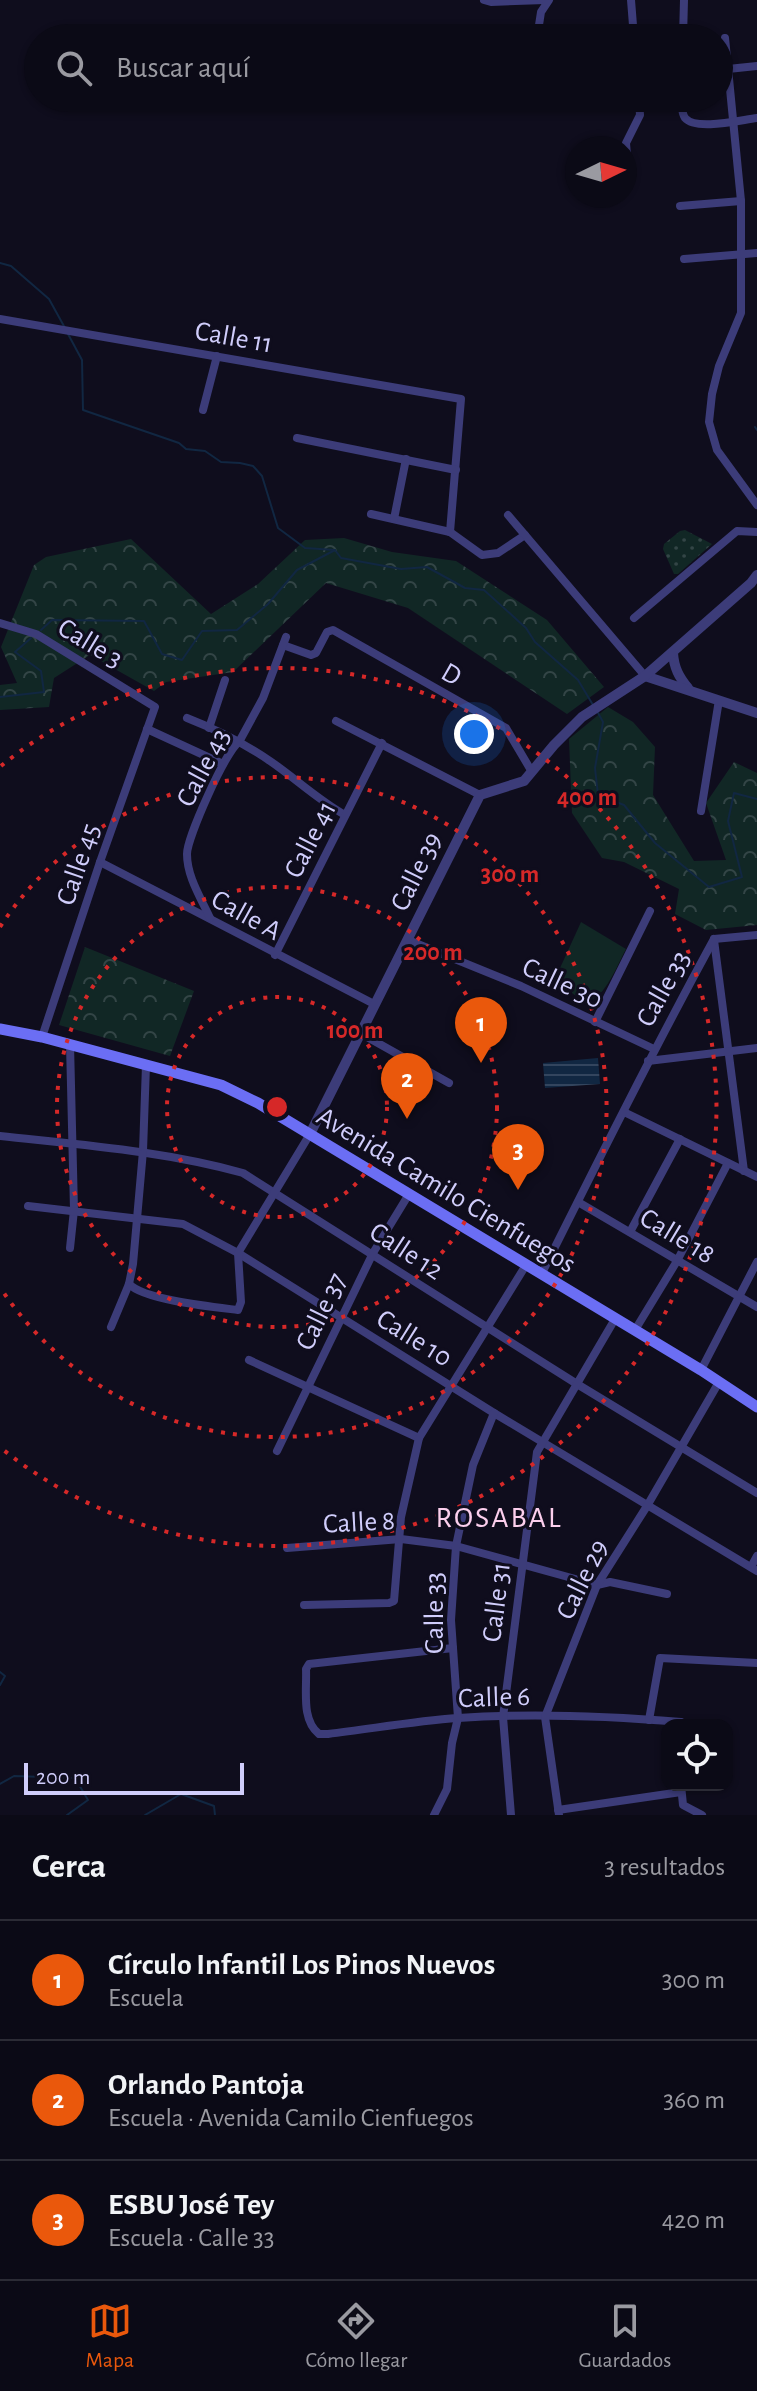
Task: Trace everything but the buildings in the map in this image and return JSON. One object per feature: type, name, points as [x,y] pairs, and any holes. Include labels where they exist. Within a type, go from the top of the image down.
[{"type":"main road","name":"Avenida Camilo Cienfuegos","points":[[0,1029],[70,1044],[221,1085],[258,1103],[542,1273],[757,1407]]},
{"type":"street","points":[[484,0],[547,0],[539,24]]},
{"type":"street","points":[[631,0],[633,24]]},
{"type":"street","points":[[683,24],[684,0]]},
{"type":"street","points":[[733,68],[757,66]]},
{"type":"street","points":[[630,136],[640,112]]},
{"type":"street","points":[[683,112],[686,119],[696,125],[757,118]]},
{"type":"street","points":[[731,112],[741,201],[741,313],[719,366],[709,422],[717,450],[757,505]]},
{"type":"street","points":[[680,206],[741,201]]},
{"type":"street","points":[[684,259],[757,253]]},
{"type":"street","name":"Calle 11","points":[[0,319],[461,399],[456,470]]},
{"type":"street","points":[[203,410],[217,356]]},
{"type":"street","points":[[297,438],[456,470],[450,532]]},
{"type":"street","points":[[394,519],[406,459]]},
{"type":"street","points":[[371,514],[450,532],[482,555],[498,553],[525,535]]},
{"type":"street","points":[[508,515],[645,676],[757,713]]},
{"type":"street","points":[[634,618],[737,531],[757,532]]},
{"type":"street","points":[[336,721],[480,795],[524,781],[582,717],[645,676],[757,575]]},
{"type":"street","name":"Calle 3","points":[[0,623],[36,634],[155,707]]},
{"type":"street","name":"Calle 43","points":[[210,918],[188,872],[187,850],[223,764],[263,698],[284,641],[311,655],[316,653],[327,632],[333,630]]},
{"type":"street","name":"D","points":[[333,630],[506,728],[532,772]]},
{"type":"street","points":[[673,653],[680,678],[689,690]]},
{"type":"street","points":[[209,728],[225,680]]},
{"type":"street","points":[[701,811],[719,700]]},
{"type":"street","name":"Calle 45","points":[[42,1037],[155,707]]},
{"type":"street","points":[[187,718],[239,742],[345,815]]},
{"type":"street","points":[[147,729],[223,764]]},
{"type":"street","name":"Calle 41","points":[[275,955],[382,743]]},
{"type":"street","name":"Calle 39","points":[[238,1253],[310,1134],[480,795]]},
{"type":"street","name":"Calle A","points":[[100,862],[374,1004]]},
{"type":"street","points":[[595,1022],[650,911]]},
{"type":"street","points":[[744,1171],[714,939],[757,935]]},
{"type":"street","name":"Calle 33","points":[[542,1273],[654,1049],[714,939]]},
{"type":"street","name":"Calle 30","points":[[408,940],[521,986],[654,1049]]},
{"type":"street","points":[[360,1033],[449,1083]]},
{"type":"street","points":[[70,1044],[74,1210],[70,1248]]},
{"type":"street","points":[[648,1061],[757,1048]]},
{"type":"street","points":[[111,1327],[129,1284],[133,1264],[143,1151],[146,1065]]},
{"type":"street","points":[[624,1112],[757,1177]]},
{"type":"street","name":"Calle 12","points":[[0,1136],[143,1151],[243,1173],[577,1384],[757,1493]]},
{"type":"street","points":[[630,1232],[680,1139]]},
{"type":"street","points":[[635,1330],[677,1261],[728,1163]]},
{"type":"street","name":"Calle 37","points":[[277,1451],[373,1253],[409,1194]]},
{"type":"street","name":"Calle 18","points":[[578,1202],[757,1307]]},
{"type":"street","name":"Calle 10","points":[[28,1206],[183,1224],[238,1253],[494,1413],[754,1569]]},
{"type":"street","points":[[129,1284],[133,1289],[155,1296],[238,1310],[241,1302],[238,1253]]},
{"type":"street","points":[[701,1370],[757,1262]]},
{"type":"street","points":[[304,1605],[394,1601],[401,1517],[419,1438],[526,1265]]},
{"type":"street","name":"Calle 31","points":[[511,1815],[503,1717],[537,1452],[615,1319]]},
{"type":"street","points":[[249,1360],[419,1438]]},
{"type":"street","name":"Calle 29","points":[[559,1813],[545,1717],[597,1585],[719,1382]]},
{"type":"street","name":"Calle 33","points":[[434,1815],[447,1789],[458,1718],[451,1620],[456,1546],[473,1465],[494,1413]]},
{"type":"street","name":"Calle 8","points":[[287,1548],[401,1539],[456,1546],[597,1585],[610,1582],[667,1594]]},
{"type":"street","points":[[754,1569],[757,1556]]},
{"type":"street","name":"Calle 6","points":[[453,1648],[309,1664],[306,1669],[308,1718],[312,1728],[319,1734],[328,1734],[458,1718],[503,1717],[661,1722]]},
{"type":"street","points":[[649,1720],[660,1658],[757,1663]]},
{"type":"street","points":[[559,1813],[666,1791]]},
{"type":"street","points":[[681,1791],[683,1805],[702,1815]]},
{"type":"green space","points":[[685,530],[712,544],[678,574],[674,574],[663,549],[664,544]]},
{"type":"green space","points":[[344,538],[392,552],[456,561],[547,620],[604,687],[567,714],[408,608],[326,583],[233,672],[166,682],[154,691],[90,655],[54,678],[49,707],[0,710],[0,685],[17,683],[1,647],[34,565],[46,557],[131,539],[211,614],[258,584],[305,540]]},
{"type":"green space","points":[[608,707],[633,722],[655,747],[653,795],[694,861],[726,860],[706,803],[734,762],[757,773],[757,925],[706,930],[675,914],[679,889],[624,862],[602,858],[572,813],[569,739]]},
{"type":"green space","points":[[581,922],[626,949],[603,991],[589,1000],[575,995],[555,979]]},
{"type":"green space","points":[[85,947],[194,991],[170,1056],[59,1025]]},
{"type":"water","points":[[598,1058],[600,1084],[545,1088],[543,1063]]},
{"type":"waterway","points":[[0,263],[11,266],[49,299],[65,328]]},
{"type":"waterway","points":[[68,334],[82,360],[83,410],[179,443],[186,449],[205,451],[221,462],[253,466],[262,476],[278,528],[305,548],[335,550]]},
{"type":"waterway","points":[[41,630],[52,620],[144,621],[162,654],[182,660],[202,631],[237,630],[268,604],[297,570],[335,550],[341,558],[401,569],[427,567],[465,588],[484,590],[578,680],[593,705]]},
{"type":"waterway","points":[[0,697],[44,692],[41,671],[15,652],[31,638]]},
{"type":"waterway","points":[[597,711],[603,722],[595,768],[598,795],[624,805],[655,843],[709,887],[742,877],[728,821],[734,793],[757,799]]},
{"type":"waterway","points":[[0,1672],[5,1676],[0,1685]]},
{"type":"waterway","points":[[0,1784],[14,1776],[75,1778],[88,1800],[67,1815]]},
{"type":"waterway","points":[[145,1815],[181,1794],[214,1806],[215,1815]]},
{"type":"place","name":"Círculo Infantil Los Pinos Nuevos","points":[[481,1063]]},
{"type":"place","name":"Orlando Pantoja","points":[[407,1119]]},
{"type":"place","name":"ESBU José Tey","points":[[518,1190]]},
{"type":"district","name":"ROSABAL","points":[[499,1517]]}]
